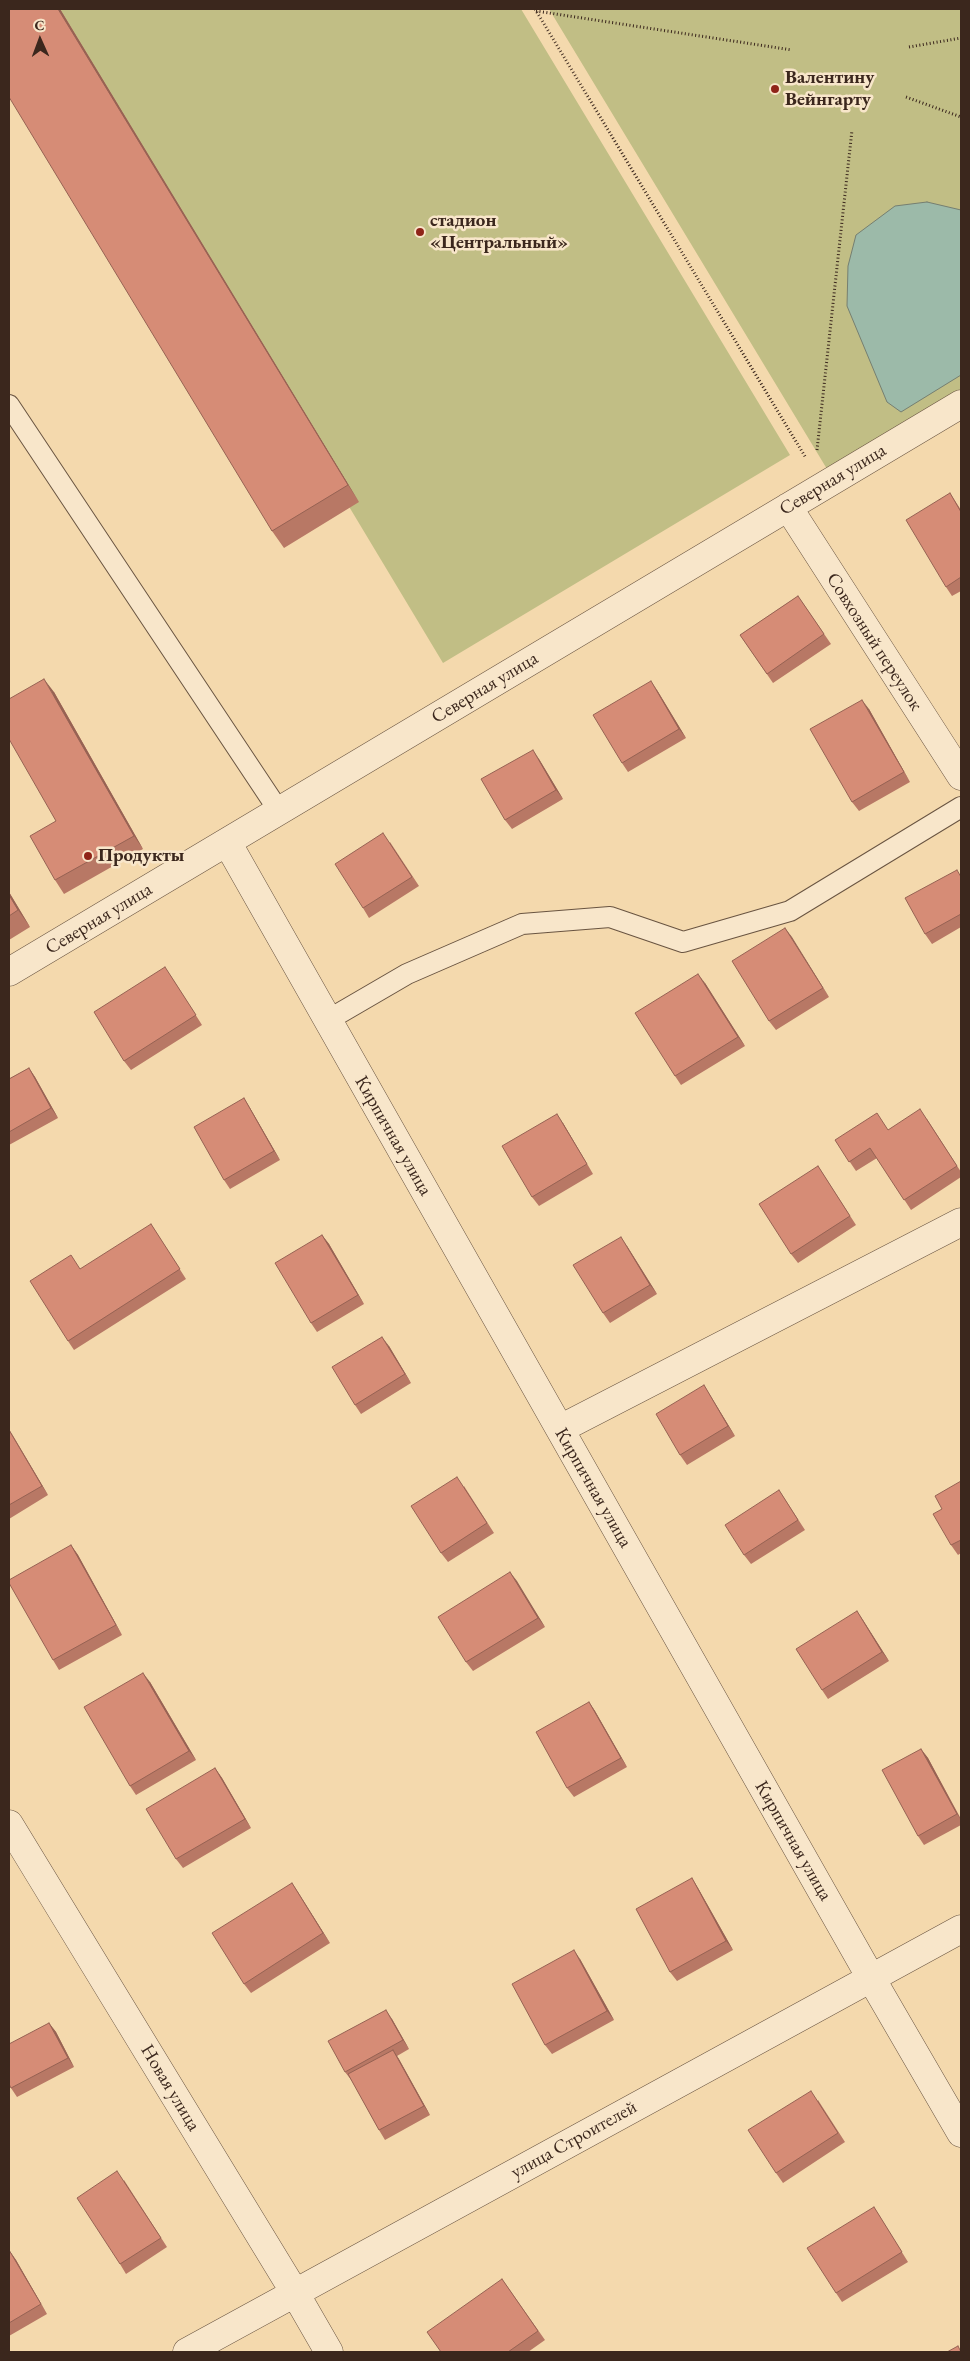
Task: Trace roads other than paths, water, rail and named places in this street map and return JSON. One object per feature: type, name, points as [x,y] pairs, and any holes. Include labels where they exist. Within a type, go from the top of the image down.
[{"type":"street","name":"Северная улица","points":[[9,972],[788,507],[819,480],[961,404]]},
{"type":"street","name":"Совхозный переулок","points":[[788,507],[961,776]]},
{"type":"street","name":"Кирпичная улица","points":[[227,842],[871,1978],[961,2133]]},
{"type":"street","points":[[560,1429],[961,1222]]},
{"type":"street","name":"Новая улица","points":[[9,1824],[295,2293],[329,2352]]},
{"type":"street","name":"улица Строителей","points":[[187,2352],[961,1929]]},
{"type":"lane","points":[[9,405],[279,811]]},
{"type":"lane","points":[[328,1020],[407,974],[522,924],[610,917],[683,942],[790,911],[961,807]]},
{"type":"place","name":"Валентину Вейнгарту","points":[[775,89]]},
{"type":"place","name":"стадион «Центральный»","points":[[420,232]]},
{"type":"place","name":"Продукты","points":[[88,856]]}]
